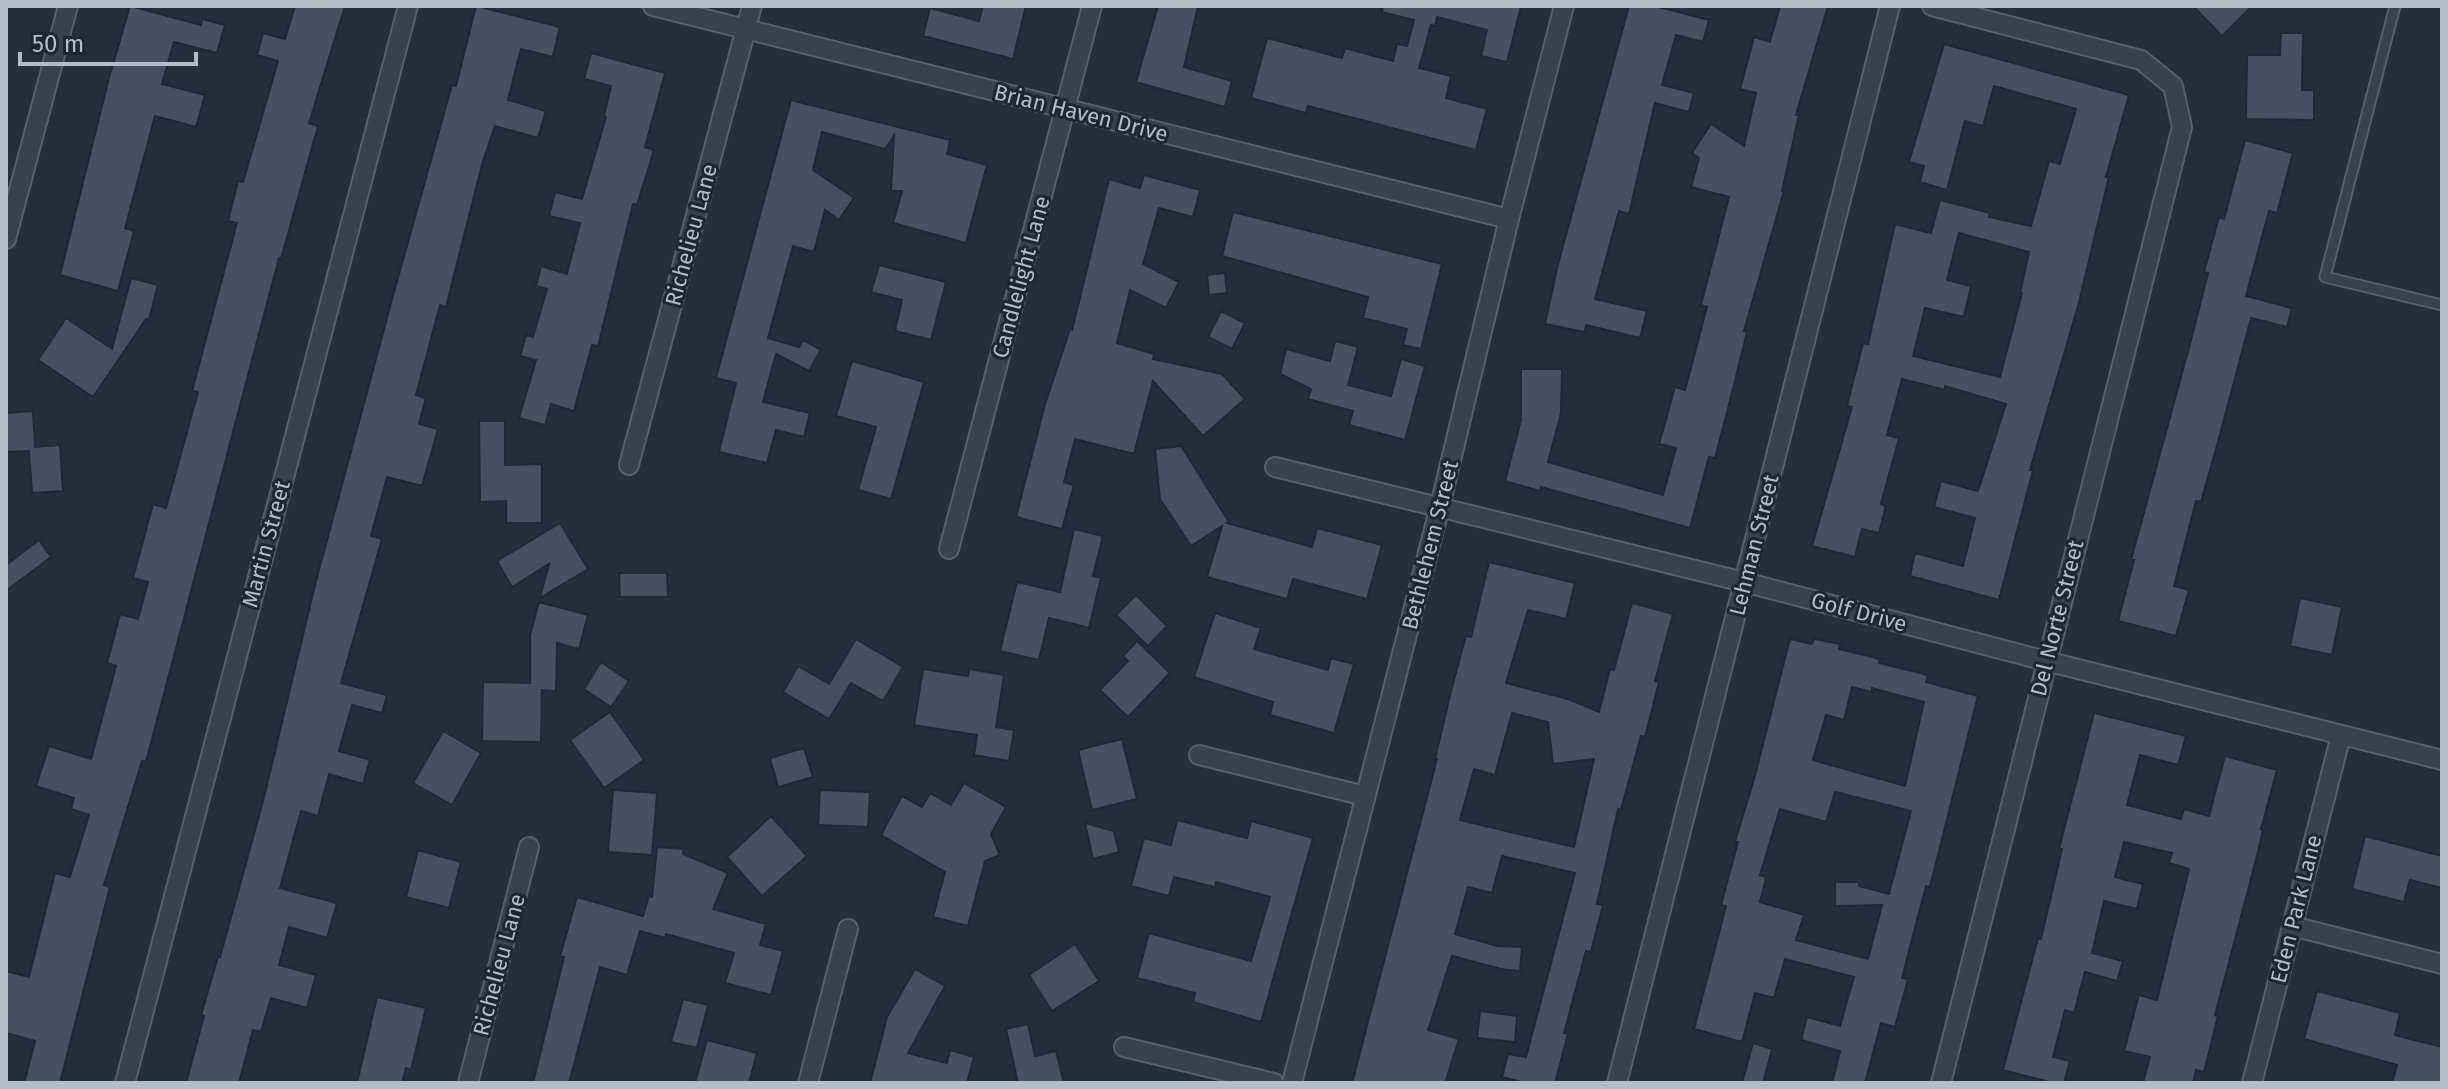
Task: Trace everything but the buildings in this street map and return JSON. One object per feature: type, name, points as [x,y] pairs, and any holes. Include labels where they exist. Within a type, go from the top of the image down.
[{"type":"street","points":[[6,239],[68,6]]},
{"type":"street","name":"Martin Street","points":[[125,1083],[408,6]]},
{"type":"street","name":"Brian Haven Drive","points":[[653,6],[1509,219]]},
{"type":"street","name":"Richelieu Lane","points":[[629,465],[752,6]]},
{"type":"street","name":"Candlelight Lane","points":[[949,549],[1092,6]]},
{"type":"street","name":"Bethlehem Street","points":[[1292,1083],[1564,6]]},
{"type":"street","name":"Lehman Street","points":[[1617,1083],[1890,6]]},
{"type":"street","name":"Del Norte Street","points":[[1932,6],[2141,60],[2173,86],[2182,127],[1941,1083]]},
{"type":"street","name":"Golf Drive","points":[[1275,467],[1744,582],[2442,760]]},
{"type":"street","name":"Eden Park Lane","points":[[2252,1083],[2341,735]]},
{"type":"street","points":[[1199,755],[1365,796]]},
{"type":"street","name":"Richelieu Lane","points":[[468,1083],[529,847]]},
{"type":"street","points":[[2292,926],[2442,964]]},
{"type":"street","points":[[808,1083],[848,929]]},
{"type":"street","points":[[1124,1047],[1274,1083]]},
{"type":"lane","points":[[2395,6],[2325,277],[2442,305]]}]
